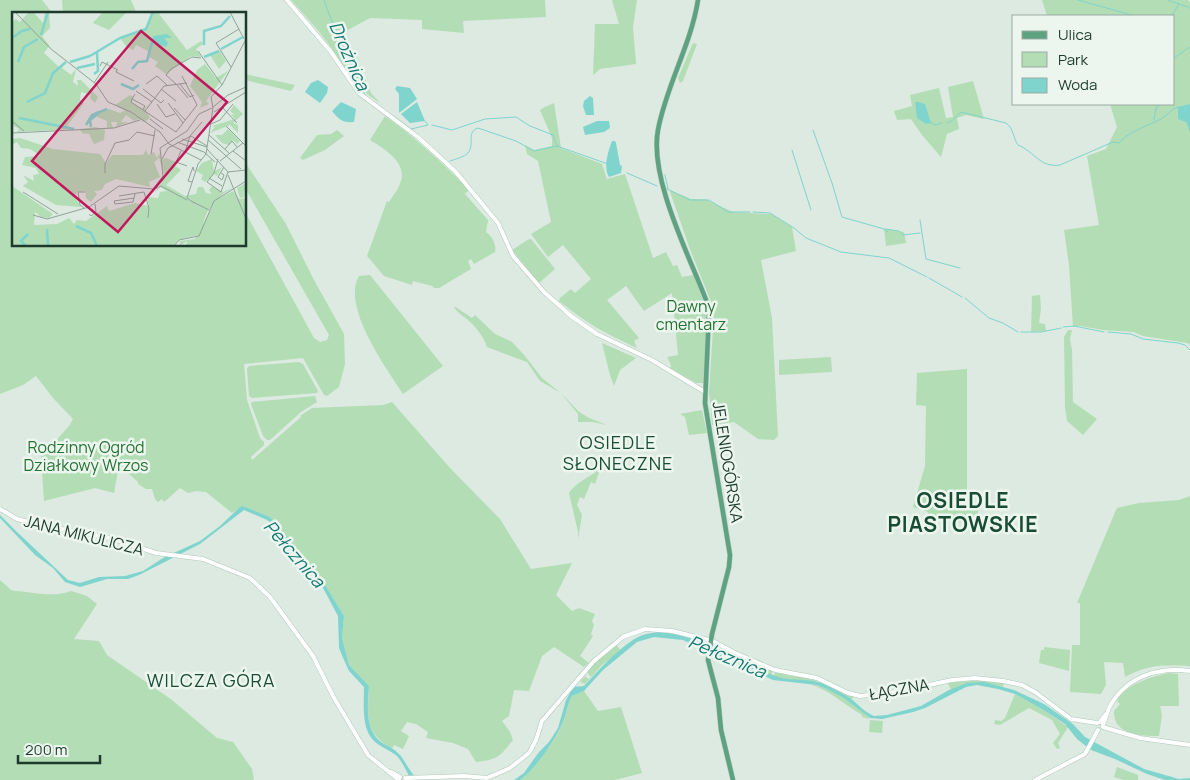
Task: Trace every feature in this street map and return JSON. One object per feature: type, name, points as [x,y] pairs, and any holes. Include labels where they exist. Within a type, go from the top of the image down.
[{"type":"main road","name":"JELENIOGÓRSKA","points":[[698,0],[689,38],[662,112],[657,143],[659,168],[667,200],[708,306],[710,323],[705,403],[730,555],[729,567],[708,656],[709,669],[718,698],[721,730],[733,780]]},
{"type":"street","points":[[286,0],[331,52],[359,93],[418,137],[455,171],[498,223],[513,256],[544,292],[597,334],[652,360],[705,392]]},
{"type":"street","points":[[696,387],[706,383]]},
{"type":"street","name":"JANA MIKULICZA","points":[[0,510],[17,519],[110,538],[156,553],[203,559],[240,573],[255,582],[267,593],[313,656],[333,696],[365,750],[386,770],[403,778]]},
{"type":"street","name":"ŁĄCZNA","points":[[403,778],[416,776],[483,778],[510,768],[533,748],[542,721],[594,661],[628,635],[641,630],[672,631],[710,642],[775,670],[816,678],[860,696],[897,692],[952,680],[975,678],[1003,681],[1025,686],[1041,695],[1066,716],[1078,721],[1100,725],[1145,739],[1190,745]]},
{"type":"street","points":[[1035,780],[1085,754],[1106,714],[1121,691],[1139,677],[1164,670],[1190,671]]},
{"type":"green space","name":"Rodzinny Ogród Działkowy Wrzos","points":[[0,0],[42,0],[51,12],[12,12],[12,246],[246,246],[246,214],[314,338],[320,342],[327,340],[329,335],[246,190],[246,164],[286,224],[344,334],[345,364],[339,387],[327,396],[324,395],[303,358],[244,364],[247,400],[260,438],[264,442],[264,445],[251,457],[252,460],[300,416],[312,408],[383,405],[392,402],[450,468],[500,519],[531,569],[572,563],[556,595],[572,611],[579,608],[595,614],[592,621],[594,625],[591,634],[593,636],[580,656],[589,663],[584,667],[554,647],[542,656],[529,691],[514,690],[509,716],[502,721],[513,740],[505,750],[490,760],[476,762],[468,749],[453,743],[426,738],[428,732],[416,724],[407,722],[401,731],[409,736],[403,749],[394,745],[392,749],[376,736],[369,722],[369,686],[349,665],[342,638],[344,616],[319,575],[270,517],[243,506],[232,513],[206,492],[196,491],[188,493],[180,488],[164,502],[162,499],[158,502],[152,489],[146,489],[138,484],[119,465],[114,493],[95,488],[44,501],[41,457],[73,419],[36,376],[23,385],[0,394]]},
{"type":"green space","points":[[62,0],[131,0],[136,12],[63,12]]},
{"type":"green space","points":[[291,0],[545,0],[546,17],[463,21],[464,33],[422,29],[422,20],[370,18],[344,32],[371,93],[380,103],[357,83],[323,36]]},
{"type":"green space","points":[[612,0],[637,0],[633,27],[636,64],[600,69],[593,75],[595,24],[619,24]]},
{"type":"green space","points":[[1042,0],[1188,0],[1190,2],[1190,345],[1143,336],[1134,332],[1080,326],[1073,327],[1069,265],[1064,230],[1099,225],[1087,156],[1106,149],[1117,127],[1110,105],[1175,105],[1175,15],[1047,15]]},
{"type":"green space","points":[[693,43],[697,44],[683,81],[680,83],[678,78]]},
{"type":"green space","points":[[246,74],[295,85],[291,91],[246,80]]},
{"type":"green space","points":[[973,81],[984,119],[966,115],[957,118],[959,129],[947,134],[941,157],[911,119],[897,120],[894,111],[912,106],[910,95],[939,88],[946,118],[953,117],[948,87]]},
{"type":"green space","name":"Dawny cmentarz","points":[[554,103],[561,148],[602,164],[607,179],[625,174],[653,258],[666,252],[673,266],[677,265],[682,277],[694,275],[707,312],[704,383],[696,383],[670,368],[671,365],[667,357],[678,355],[672,293],[644,311],[626,286],[607,300],[639,338],[634,341],[637,348],[596,328],[559,301],[571,289],[575,293],[591,279],[563,245],[548,257],[531,234],[551,222],[538,161],[527,154],[525,145],[534,150],[552,146],[552,138],[540,110]]},
{"type":"green space","points":[[385,116],[418,142],[469,190],[465,194],[488,220],[486,232],[494,241],[495,252],[474,264],[471,259],[468,261],[471,269],[439,288],[413,281],[412,285],[384,276],[367,256],[387,201],[389,202],[397,189],[402,174],[401,168],[393,156],[370,140]]},
{"type":"green space","points":[[337,130],[344,136],[325,150],[303,160],[300,158],[317,135],[331,134]]},
{"type":"green space","points":[[670,190],[691,199],[705,199],[733,212],[771,214],[792,227],[796,251],[761,260],[772,318],[778,436],[774,440],[758,439],[734,422],[712,425],[709,392],[714,314]]},
{"type":"green space","points":[[884,229],[904,232],[906,243],[886,246]]},
{"type":"green space","points":[[531,239],[555,269],[539,283],[512,250]]},
{"type":"green space","points":[[370,275],[443,366],[403,394],[386,369],[368,336],[356,303],[355,289],[359,276]]},
{"type":"green space","points":[[1040,295],[1039,323],[1045,324],[1046,331],[1031,332],[1032,296]]},
{"type":"green space","points":[[454,306],[472,318],[475,315],[495,334],[512,342],[542,378],[560,392],[540,381],[527,362],[487,347],[477,329]]},
{"type":"green space","points":[[1068,330],[1072,330],[1070,339],[1073,402],[1097,419],[1083,435],[1067,421],[1064,337]]},
{"type":"green space","points":[[602,343],[636,358],[620,370],[614,386],[610,375]]},
{"type":"green space","points":[[831,357],[832,372],[779,375],[779,360]]},
{"type":"green space","points":[[299,362],[303,364],[318,391],[317,393],[252,398],[249,396],[247,369],[249,366]]},
{"type":"green space","points":[[967,369],[967,504],[969,507],[978,509],[978,525],[949,520],[913,507],[925,466],[926,406],[916,405],[917,373]]},
{"type":"green space","points":[[561,394],[578,411],[589,418],[607,425],[593,422],[578,422],[578,414]]},
{"type":"green space","points":[[315,396],[317,402],[301,412],[270,440],[263,436],[251,404],[252,402]]},
{"type":"green space","points":[[702,410],[707,433],[689,435],[685,417],[680,414]]},
{"type":"green space","points":[[600,469],[595,484],[591,482],[584,499],[580,497],[577,505],[582,515],[578,539],[569,493],[579,483]]},
{"type":"green space","points":[[1190,496],[1190,666],[1156,666],[1125,677],[1123,663],[1104,662],[1106,685],[1101,694],[1070,692],[1072,645],[1080,645],[1080,603],[1077,603],[1117,508],[1139,503],[1179,500]]},
{"type":"green space","points":[[0,580],[11,590],[15,591],[58,594],[71,591],[87,596],[97,604],[74,639],[99,641],[107,655],[172,700],[217,738],[233,742],[252,769],[254,780],[0,780]]},
{"type":"green space","points":[[616,644],[621,651],[602,665],[585,684],[581,680],[585,676],[588,679],[591,677],[587,670]]},
{"type":"green space","points":[[715,644],[772,671],[772,676],[712,648]]},
{"type":"green space","points":[[1044,647],[1070,650],[1069,671],[1039,663],[1041,650],[1044,650]]},
{"type":"green space","points":[[776,672],[791,676],[813,678],[854,697],[852,699],[818,681],[786,680],[773,676]]},
{"type":"green space","points":[[1168,673],[1178,674],[1179,706],[1160,706],[1162,715],[1159,736],[1129,732],[1118,725],[1114,711],[1120,704],[1117,701],[1120,696],[1139,682]]},
{"type":"green space","points":[[976,680],[1004,683],[1003,687],[976,683],[951,690],[948,683]]},
{"type":"green space","points":[[810,684],[835,692],[870,719],[862,717],[862,715],[831,694]]},
{"type":"green space","points":[[584,691],[598,711],[621,707],[642,773],[615,780],[520,780],[538,762],[556,737],[572,696]]},
{"type":"green space","points":[[1015,694],[1068,727],[1058,743],[1060,748],[1057,749],[1053,743],[1060,734],[1052,720],[1029,708],[1000,725],[994,724],[995,720],[1001,721],[1005,718]]},
{"type":"green space","points":[[870,720],[883,721],[882,733],[869,732]]},
{"type":"green space","points":[[1117,767],[1138,775],[1138,780],[1124,780],[1114,777]]},
{"type":"water","points":[[318,80],[328,87],[327,93],[320,103],[305,92],[311,83]]},
{"type":"water","points":[[397,86],[410,88],[417,99],[399,113],[399,94],[395,89]]},
{"type":"water","points":[[590,96],[593,98],[594,115],[586,115],[583,106],[584,101]]},
{"type":"water","points":[[341,102],[356,109],[354,122],[342,120],[332,111]]},
{"type":"water","points":[[417,102],[425,121],[410,123],[401,114]]},
{"type":"water","points":[[915,102],[925,104],[931,123],[926,124],[917,118]]},
{"type":"water","points":[[1190,104],[1190,132],[1186,122],[1178,119],[1178,107]]},
{"type":"water","points":[[597,121],[609,121],[610,128],[604,132],[585,135],[583,127]]},
{"type":"water","points":[[612,141],[616,143],[620,165],[622,166],[621,173],[609,177],[606,164]]},
{"type":"water","points":[[243,506],[270,517],[319,575],[344,616],[342,638],[349,665],[369,686],[369,724],[376,737],[398,753],[419,780],[411,780],[397,756],[376,743],[370,736],[364,716],[364,687],[349,671],[339,648],[338,616],[322,586],[274,525],[267,520],[244,510],[200,544],[139,575],[128,579],[107,579],[80,587],[65,582],[53,568],[35,555],[0,518],[0,515],[68,580],[80,583],[99,577],[125,576],[143,571],[163,558],[200,541]]},
{"type":"water","name":"Pełcznica","points":[[658,632],[690,638],[778,677],[820,683],[850,698],[874,716],[887,715],[921,706],[949,690],[967,683],[984,682],[1014,690],[1044,704],[1073,724],[1085,737],[1144,769],[1179,779],[1190,778],[1190,780],[1165,780],[1091,750],[1077,739],[1065,724],[1015,694],[998,689],[977,685],[966,687],[925,708],[913,712],[882,719],[870,718],[844,698],[817,685],[773,680],[683,640],[654,637],[637,642],[603,670],[584,691],[572,696],[560,729],[544,754],[526,775],[520,780],[514,780],[524,773],[558,728],[566,700],[573,687],[584,686],[613,656],[630,642],[646,634]]},
{"type":"waterway","name":"Drożnica","points":[[324,0],[365,95]]},
{"type":"waterway","points":[[1078,0],[1131,15]]},
{"type":"waterway","points":[[1168,0],[1190,8]]},
{"type":"waterway","points":[[1170,15],[1179,4]]},
{"type":"waterway","points":[[1175,57],[1190,47]]},
{"type":"waterway","points":[[1154,120],[1156,108],[1160,105]]},
{"type":"waterway","points":[[947,123],[961,112],[1006,123],[1011,128],[1018,145],[1042,162],[1060,165],[1113,142],[1119,143],[1128,135],[1161,119],[1178,107]]},
{"type":"waterway","name":"Drożnica","points":[[392,115],[411,129],[428,125],[425,121]]},
{"type":"waterway","name":"Drożnica","points":[[432,125],[452,130],[485,119],[516,117],[530,126],[553,135],[557,146],[608,164]]},
{"type":"waterway","points":[[931,123],[935,125],[942,123]]},
{"type":"waterway","points":[[450,161],[468,153],[471,146],[472,132],[478,128],[516,141],[534,151],[557,146]]},
{"type":"waterway","points":[[813,130],[842,217],[884,229],[888,232]]},
{"type":"waterway","points":[[792,150],[811,210]]},
{"type":"waterway","name":"Drożnica","points":[[627,173],[657,186]]},
{"type":"waterway","points":[[665,175],[668,189]]},
{"type":"waterway","name":"Drożnica","points":[[667,189],[690,200],[709,200],[728,212],[750,212]]},
{"type":"waterway","name":"Drożnica","points":[[753,212],[770,213],[806,238],[841,252],[889,258],[927,277]]},
{"type":"waterway","points":[[920,220],[926,259],[960,268]]},
{"type":"waterway","points":[[885,229],[899,231],[903,235],[920,233]]},
{"type":"waterway","name":"Drożnica","points":[[929,278],[962,297]]},
{"type":"waterway","name":"Drożnica","points":[[965,298],[989,318],[1003,323],[1018,332]]},
{"type":"waterway","name":"Drożnica","points":[[1063,327],[1074,326],[1104,332]]},
{"type":"waterway","name":"Drożnica","points":[[1021,332],[1041,332],[1061,328]]},
{"type":"waterway","name":"Drożnica","points":[[1108,332],[1131,334],[1143,339],[1178,343],[1185,345],[1190,350]]},
{"type":"district","name":"OSIEDLE SŁONECZNE","points":[[618,453]]},
{"type":"district","name":"OSIEDLE PIASTOWSKIE","points":[[963,513]]},
{"type":"district","name":"WILCZA GÓRA","points":[[211,681]]}]
